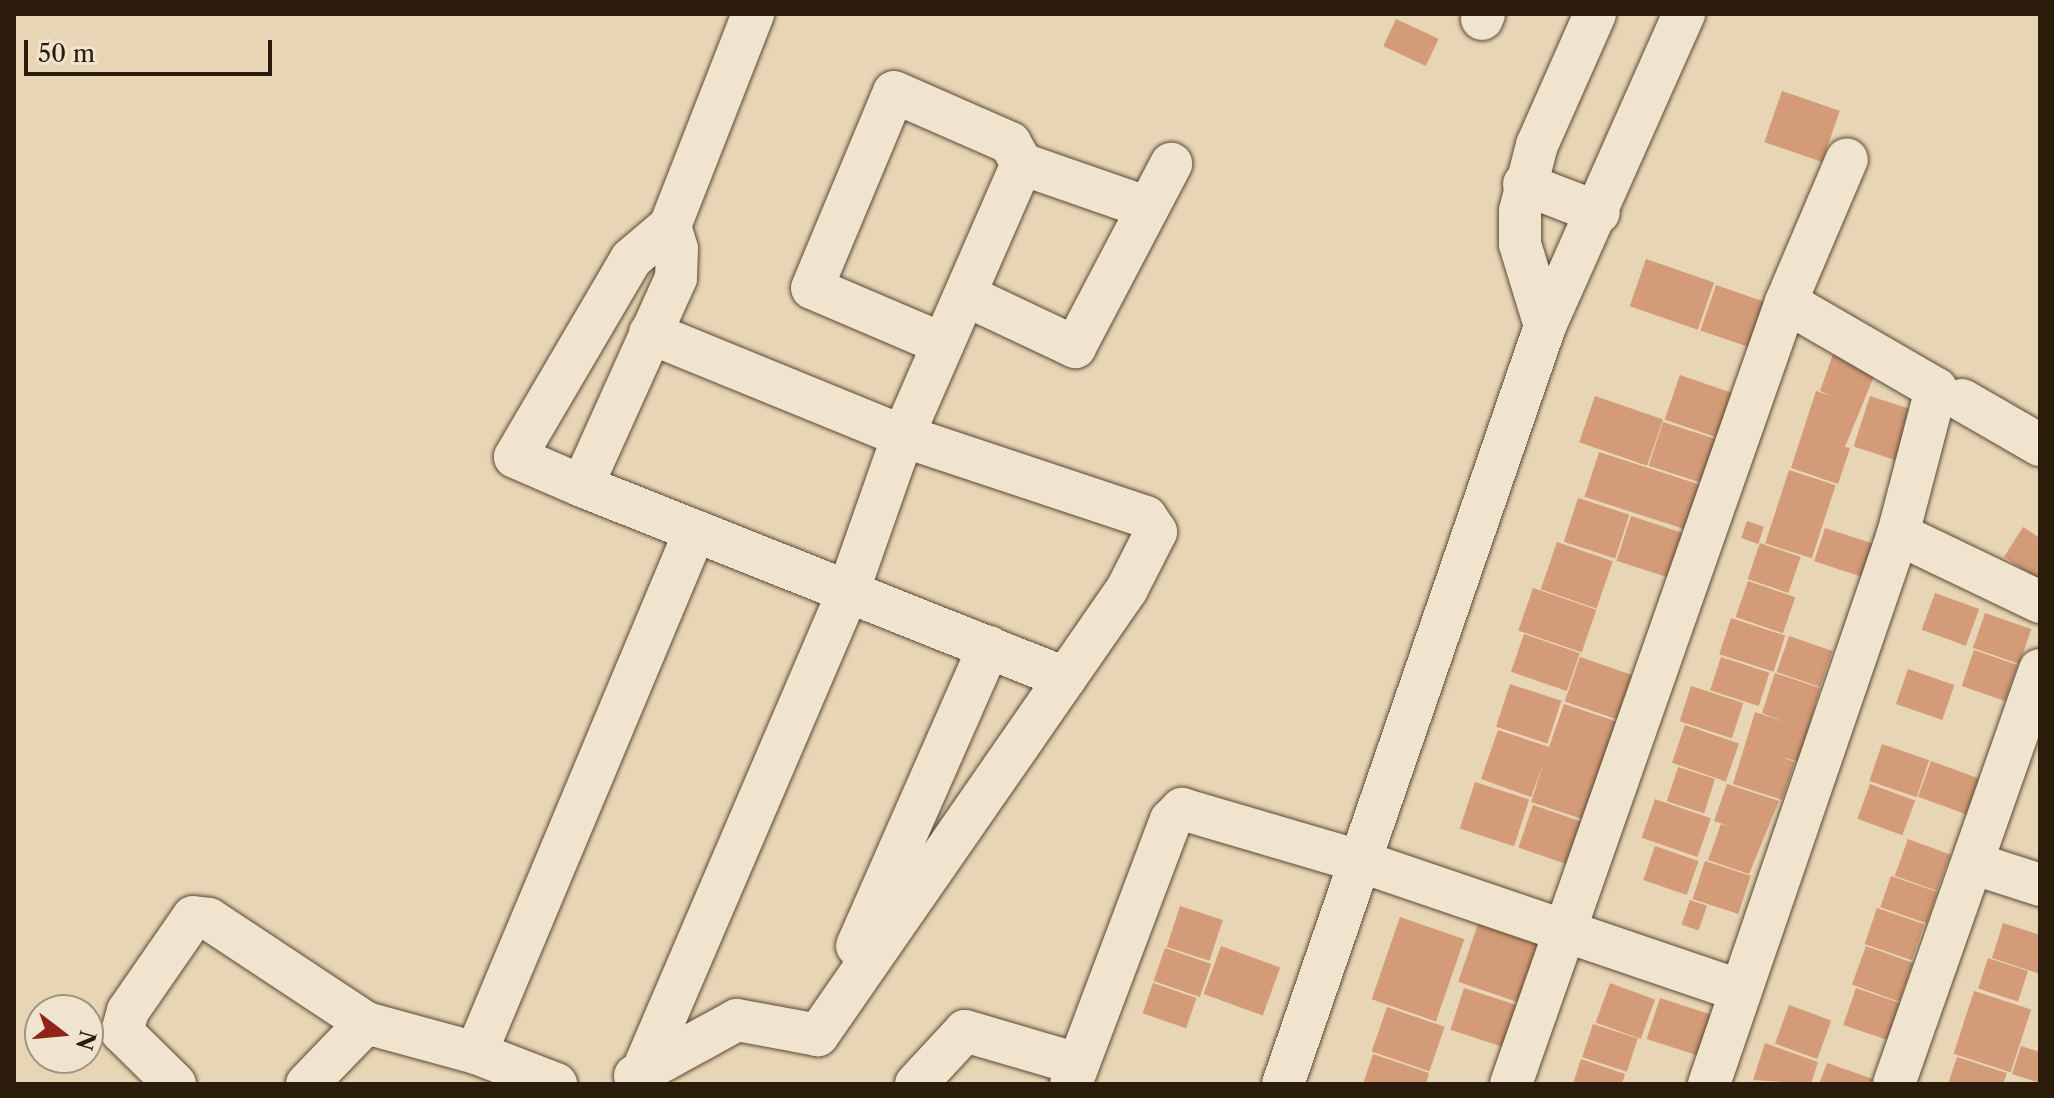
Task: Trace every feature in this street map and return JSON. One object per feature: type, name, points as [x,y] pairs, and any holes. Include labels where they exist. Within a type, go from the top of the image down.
[{"type":"street","points":[[753,14],[670,226],[631,259],[515,457],[1065,678]]},
{"type":"street","points":[[1545,326],[1520,244],[1524,184],[1595,14]]},
{"type":"street","points":[[1283,1084],[1545,326],[1599,213],[1684,14]]},
{"type":"street","points":[[943,344],[812,288],[894,92],[1010,143],[1022,164],[1148,208]]},
{"type":"street","points":[[1511,1084],[1786,302],[1847,159]]},
{"type":"street","points":[[631,1078],[848,592],[903,436],[1022,164]]},
{"type":"street","points":[[965,295],[1075,347],[1171,164]]},
{"type":"street","points":[[1524,184],[1599,213]]},
{"type":"street","points":[[582,486],[676,278],[677,249],[670,226]]},
{"type":"street","points":[[1709,1084],[1898,534],[1936,389],[1786,302]]},
{"type":"street","points":[[650,333],[903,436],[1146,517],[1156,532],[1127,589],[818,1035]]},
{"type":"street","points":[[1962,400],[2040,445]]},
{"type":"street","points":[[476,1053],[695,531]]},
{"type":"street","points":[[1898,534],[2040,602]]},
{"type":"street","points":[[818,1035],[989,647]]},
{"type":"street","points":[[1894,1084],[1975,864],[2040,670]]},
{"type":"street","points":[[916,1084],[965,1031],[1074,1074],[1171,820],[1182,809],[1362,862],[1741,991]]},
{"type":"street","points":[[1975,864],[2040,885]]},
{"type":"street","points":[[175,1084],[122,1032],[128,1011],[193,917],[209,919],[366,1023],[476,1053],[556,1084]]},
{"type":"street","points":[[631,1078],[737,1020],[818,1035]]},
{"type":"street","points":[[307,1084],[366,1023]]},
{"type":"building","points":[[1396,19],[1439,39],[1426,66],[1383,46]]},
{"type":"building","points":[[1782,91],[1840,111],[1822,162],[1764,142]]},
{"type":"building","points":[[1646,259],[1714,282],[1698,330],[1630,306]]},
{"type":"building","points":[[1716,285],[1771,304],[1755,349],[1700,330]]},
{"type":"building","points":[[1833,354],[1877,369],[1845,447],[1850,448],[1838,484],[1791,468],[1816,391],[1834,397],[1820,391]]},
{"type":"building","points":[[1680,375],[1736,394],[1720,439],[1665,419]]},
{"type":"building","points":[[1595,396],[1663,419],[1647,466],[1579,442]]},
{"type":"building","points":[[1870,396],[1919,412],[1902,462],[1854,446]]},
{"type":"building","points":[[1663,422],[1720,441],[1706,484],[1649,466]]},
{"type":"building","points":[[1599,452],[1702,485],[1687,530],[1584,497]]},
{"type":"building","points":[[1789,470],[1836,485],[1812,558],[1765,543]]},
{"type":"building","points":[[1578,498],[1629,515],[1615,558],[1564,542]]},
{"type":"building","points":[[1631,516],[1686,534],[1672,579],[1616,561]]},
{"type":"building","points":[[1747,521],[1764,527],[1758,544],[1741,538]]},
{"type":"building","points":[[2023,527],[2040,538],[2040,580],[2004,557]]},
{"type":"building","points":[[1825,528],[1874,544],[1863,577],[1814,561]]},
{"type":"building","points":[[1557,542],[1613,561],[1597,608],[1541,589]]},
{"type":"building","points":[[1760,543],[1801,557],[1788,593],[1748,579]]},
{"type":"building","points":[[1748,581],[1795,597],[1783,633],[1736,617]]},
{"type":"building","points":[[1533,588],[1596,610],[1582,652],[1518,631]]},
{"type":"building","points":[[1935,593],[1979,609],[1966,646],[1922,630]]},
{"type":"building","points":[[1985,613],[2031,629],[2019,664],[1973,648]]},
{"type":"building","points":[[1731,618],[1785,636],[1773,672],[1719,654]]},
{"type":"building","points":[[1524,634],[1580,653],[1567,691],[1511,672]]},
{"type":"building","points":[[1789,636],[1832,651],[1820,687],[1777,672]]},
{"type":"building","points":[[1974,650],[2017,665],[2005,701],[1962,686]]},
{"type":"building","points":[[1580,657],[1639,677],[1623,722],[1565,701]]},
{"type":"building","points":[[1721,657],[1770,673],[1759,706],[1710,690]]},
{"type":"building","points":[[1908,669],[1954,685],[1942,720],[1896,704]]},
{"type":"building","points":[[1775,673],[1820,688],[1799,762],[1775,755],[1795,762],[1782,800],[1733,784],[1755,712],[1788,723],[1762,713]]},
{"type":"building","points":[[1510,684],[1561,701],[1547,743],[1496,727]]},
{"type":"building","points":[[1691,686],[1743,703],[1732,738],[1680,721]]},
{"type":"building","points":[[1564,704],[1618,722],[1585,820],[1531,802],[1544,762],[1531,797],[1481,779],[1498,730],[1549,747]]},
{"type":"building","points":[[1685,725],[1739,744],[1726,781],[1672,763]]},
{"type":"building","points":[[1882,744],[1929,760],[1917,797],[1869,781]]},
{"type":"building","points":[[1931,761],[2000,786],[1987,822],[1918,797]]},
{"type":"building","points":[[1678,767],[1715,779],[1704,813],[1667,801]]},
{"type":"building","points":[[1475,782],[1529,800],[1514,846],[1460,829]]},
{"type":"building","points":[[1727,784],[1779,801],[1749,874],[1708,860],[1721,824],[1735,828],[1714,821]]},
{"type":"building","points":[[1870,784],[1915,800],[1902,835],[1857,819]]},
{"type":"building","points":[[1655,799],[1711,818],[1697,857],[1642,838]]},
{"type":"building","points":[[1533,805],[1583,822],[1568,865],[1518,848]]},
{"type":"building","points":[[1908,839],[1950,854],[1937,891],[1895,876]]},
{"type":"building","points":[[1655,846],[1698,861],[1687,895],[1643,880]]},
{"type":"building","points":[[1705,861],[1751,876],[1738,914],[1693,899]]},
{"type":"building","points":[[1891,876],[1937,892],[1927,923],[1880,907]]},
{"type":"building","points":[[1690,900],[1707,906],[1699,930],[1682,925]]},
{"type":"building","points":[[1180,906],[1223,920],[1210,961],[1167,947]]},
{"type":"building","points":[[1877,908],[1924,924],[1912,960],[1865,944]]},
{"type":"building","points":[[1400,917],[1464,939],[1436,1021],[1372,999]]},
{"type":"building","points":[[2003,923],[2040,935],[2040,974],[1992,958]]},
{"type":"building","points":[[1478,924],[1549,948],[1529,1006],[1458,982]]},
{"type":"building","points":[[1221,946],[1280,968],[1263,1015],[1204,994]]},
{"type":"building","points":[[1866,946],[1913,963],[1899,1002],[1852,985]]},
{"type":"building","points":[[1165,948],[1211,964],[1200,997],[1154,981]]},
{"type":"building","points":[[1988,958],[2028,971],[2018,1001],[1978,988]]},
{"type":"building","points":[[1153,983],[1196,998],[1186,1028],[1143,1013]]},
{"type":"building","points":[[1610,983],[1655,999],[1641,1039],[1596,1022]]},
{"type":"building","points":[[1464,988],[1521,1007],[1507,1048],[1450,1030]]},
{"type":"building","points":[[1856,988],[1899,1003],[1887,1040],[1843,1025]]},
{"type":"building","points":[[1974,991],[2031,1010],[2011,1072],[1954,1054]]},
{"type":"building","points":[[1660,998],[1711,1015],[1698,1056],[1647,1039]]},
{"type":"building","points":[[1789,1005],[1831,1020],[1817,1059],[1775,1044]]},
{"type":"building","points":[[1387,1007],[1445,1027],[1429,1071],[1372,1051]]},
{"type":"building","points":[[1593,1024],[1638,1039],[1627,1072],[1582,1057]]},
{"type":"building","points":[[1765,1043],[1818,1062],[1811,1084],[1753,1080]]},
{"type":"building","points":[[2021,1046],[2040,1052],[2040,1083],[2012,1074]]},
{"type":"building","points":[[1373,1054],[1429,1073],[1426,1084],[1363,1084]]},
{"type":"building","points":[[1957,1057],[2007,1073],[2003,1084],[1948,1084]]},
{"type":"building","points":[[1581,1059],[1625,1074],[1622,1084],[1573,1084]]},
{"type":"building","points":[[1827,1063],[1873,1079],[1871,1084],[1819,1084]]}]
